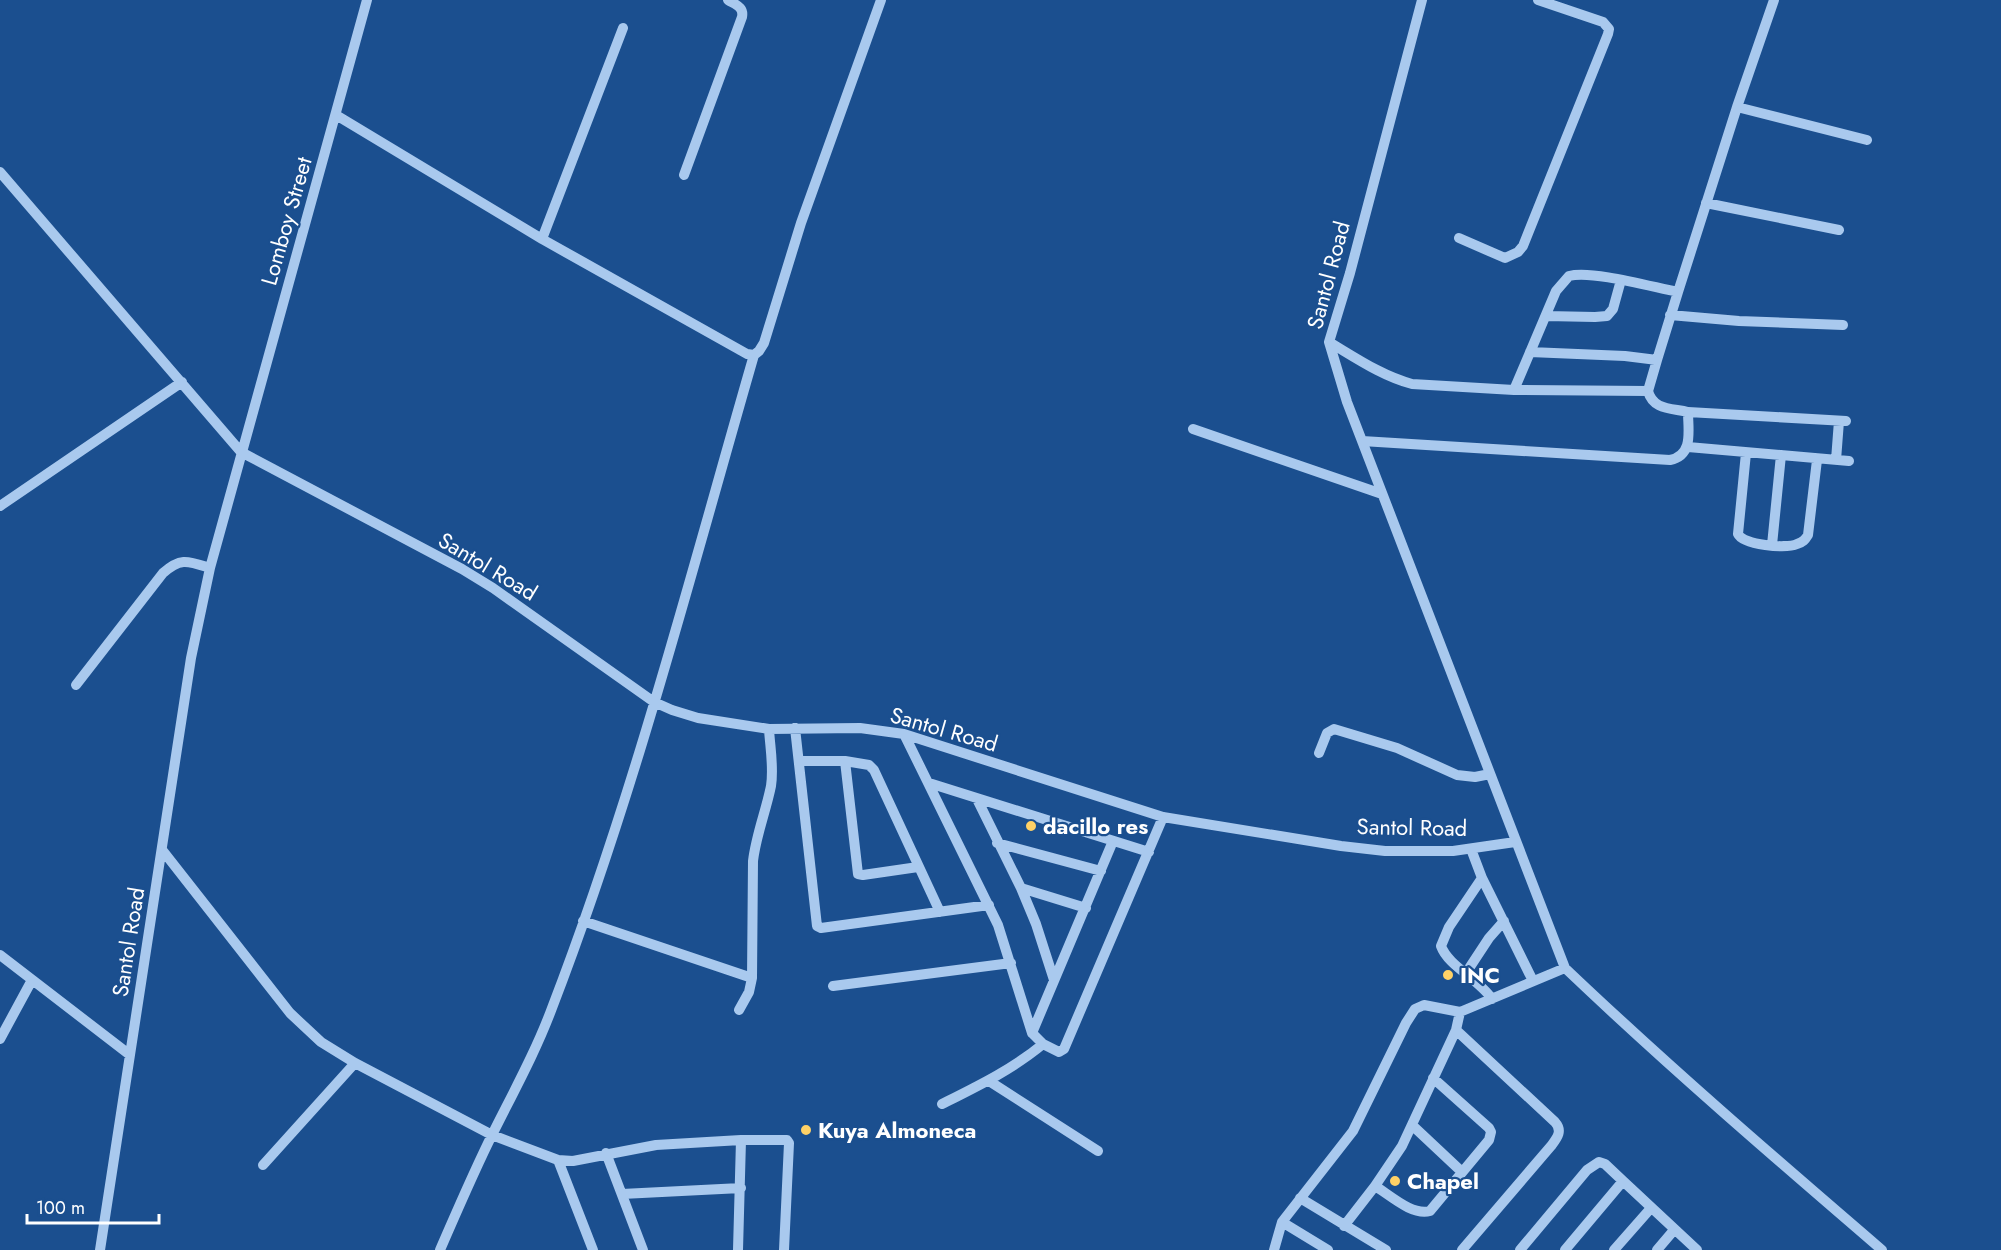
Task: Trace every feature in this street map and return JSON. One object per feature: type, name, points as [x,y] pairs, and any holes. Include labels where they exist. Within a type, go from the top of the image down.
[{"type":"street","name":"Lomboy Street","points":[[241,452],[367,0]]},
{"type":"street","points":[[684,175],[742,17],[741,7],[728,0]]},
{"type":"street","points":[[440,1250],[492,1135],[528,1066],[583,921],[614,833],[654,702],[754,355],[764,343],[801,223],[881,0]]},
{"type":"street","name":"Santol Road","points":[[100,1250],[191,658],[210,568],[241,452],[462,569],[493,588],[654,702],[698,718],[769,729],[860,728],[903,734],[1163,817],[1341,846],[1384,851],[1453,851],[1515,842],[1382,495],[1339,377],[1329,342],[1350,273],[1422,0]]},
{"type":"street","points":[[1459,238],[1505,258],[1518,252],[1523,246],[1608,34],[1609,29],[1603,22],[1539,0]]},
{"type":"street","points":[[1774,0],[1706,203],[1648,391],[1651,400],[1657,405],[1688,411],[1843,421],[1836,460]]},
{"type":"street","points":[[542,239],[622,28]]},
{"type":"street","points":[[1737,107],[1868,140]]},
{"type":"street","points":[[336,115],[542,239],[747,354],[754,355]]},
{"type":"street","points":[[0,172],[241,452]]},
{"type":"street","points":[[1706,203],[1839,230]]},
{"type":"street","points":[[1514,390],[1556,291],[1569,276],[1621,280],[1678,292]]},
{"type":"street","points":[[1546,316],[1595,318],[1607,316],[1612,309],[1621,280]]},
{"type":"street","points":[[1670,315],[1739,321],[1843,325]]},
{"type":"street","points":[[1329,342],[1375,369],[1399,381],[1412,384],[1514,390],[1648,391]]},
{"type":"street","points":[[1530,352],[1624,356],[1657,360]]},
{"type":"street","points":[[0,506],[182,382]]},
{"type":"street","points":[[1362,441],[1670,460],[1683,454],[1688,447],[1688,411]]},
{"type":"street","points":[[1193,429],[1382,495]]},
{"type":"street","points":[[1688,447],[1849,461]]},
{"type":"street","points":[[1746,453],[1738,534],[1746,541],[1772,545],[1794,546],[1803,542],[1808,535],[1817,460]]},
{"type":"street","points":[[1772,545],[1781,455]]},
{"type":"street","points":[[76,685],[163,573],[173,564],[188,561],[210,568]]},
{"type":"street","points":[[795,728],[817,926],[821,928],[989,905]]},
{"type":"street","points":[[739,1010],[749,992],[752,978],[753,861],[754,847],[771,785],[769,729]]},
{"type":"street","points":[[1319,753],[1327,733],[1334,729],[1397,748],[1457,775],[1470,777],[1490,774]]},
{"type":"street","points":[[903,734],[989,905],[1004,941],[1032,1033],[1043,1044],[1059,1052],[1064,1049],[1163,817]]},
{"type":"street","points":[[799,761],[845,761],[869,765],[874,770],[940,912]]},
{"type":"street","points":[[845,761],[858,874],[918,867]]},
{"type":"street","points":[[929,783],[1149,852]]},
{"type":"street","points":[[977,799],[1021,888],[1036,924],[1054,980]]},
{"type":"street","points":[[1032,1033],[1113,841]]},
{"type":"street","points":[[1515,842],[1565,968],[1726,1116],[1882,1250]]},
{"type":"street","points":[[997,843],[1101,872]]},
{"type":"street","points":[[1471,849],[1482,878],[1533,981]]},
{"type":"street","points":[[163,851],[290,1013],[321,1042],[355,1063],[492,1135],[558,1160],[573,1161],[656,1145],[786,1140],[789,1143],[784,1250]]},
{"type":"street","points":[[1482,878],[1449,927],[1442,943],[1443,952],[1492,999]]},
{"type":"street","points":[[1021,888],[1086,908]]},
{"type":"street","points":[[583,921],[752,978]]},
{"type":"street","points":[[1466,973],[1489,938],[1504,921]]},
{"type":"street","points":[[0,955],[129,1055]]},
{"type":"street","points":[[833,986],[1011,963]]},
{"type":"street","points":[[1274,1250],[1282,1222],[1353,1131],[1415,1009],[1430,1005],[1460,1012],[1565,968]]},
{"type":"street","points":[[0,1039],[32,980]]},
{"type":"street","points":[[1344,1226],[1393,1161],[1413,1126],[1456,1030],[1460,1012]]},
{"type":"street","points":[[1456,1030],[1555,1122],[1559,1130],[1551,1146],[1462,1250]]},
{"type":"street","points":[[942,1104],[989,1081],[1043,1044]]},
{"type":"street","points":[[263,1165],[355,1063]]},
{"type":"street","points":[[1375,1186],[1412,1209],[1430,1211],[1489,1140],[1491,1132],[1486,1125],[1433,1078]]},
{"type":"street","points":[[989,1081],[1098,1151]]},
{"type":"street","points":[[1413,1126],[1462,1172]]},
{"type":"street","points":[[735,1249],[741,1188],[741,1140]]},
{"type":"street","points":[[606,1153],[643,1250]]},
{"type":"street","points":[[558,1160],[593,1250]]},
{"type":"street","points":[[1520,1250],[1587,1170],[1596,1163],[1605,1164],[1697,1250]]},
{"type":"street","points":[[1565,1250],[1623,1180]]},
{"type":"street","points":[[622,1194],[741,1188]]},
{"type":"street","points":[[1300,1198],[1386,1250]]},
{"type":"street","points":[[1614,1250],[1651,1208]]},
{"type":"street","points":[[1282,1222],[1328,1250]]},
{"type":"street","points":[[1657,1250],[1674,1230]]},
{"type":"place","name":"dacillo res","points":[[1031,826]]},
{"type":"place","name":"INC","points":[[1448,975]]},
{"type":"place","name":"Kuya Almoneca","points":[[806,1130]]},
{"type":"place","name":"Chapel","points":[[1395,1181]]}]
